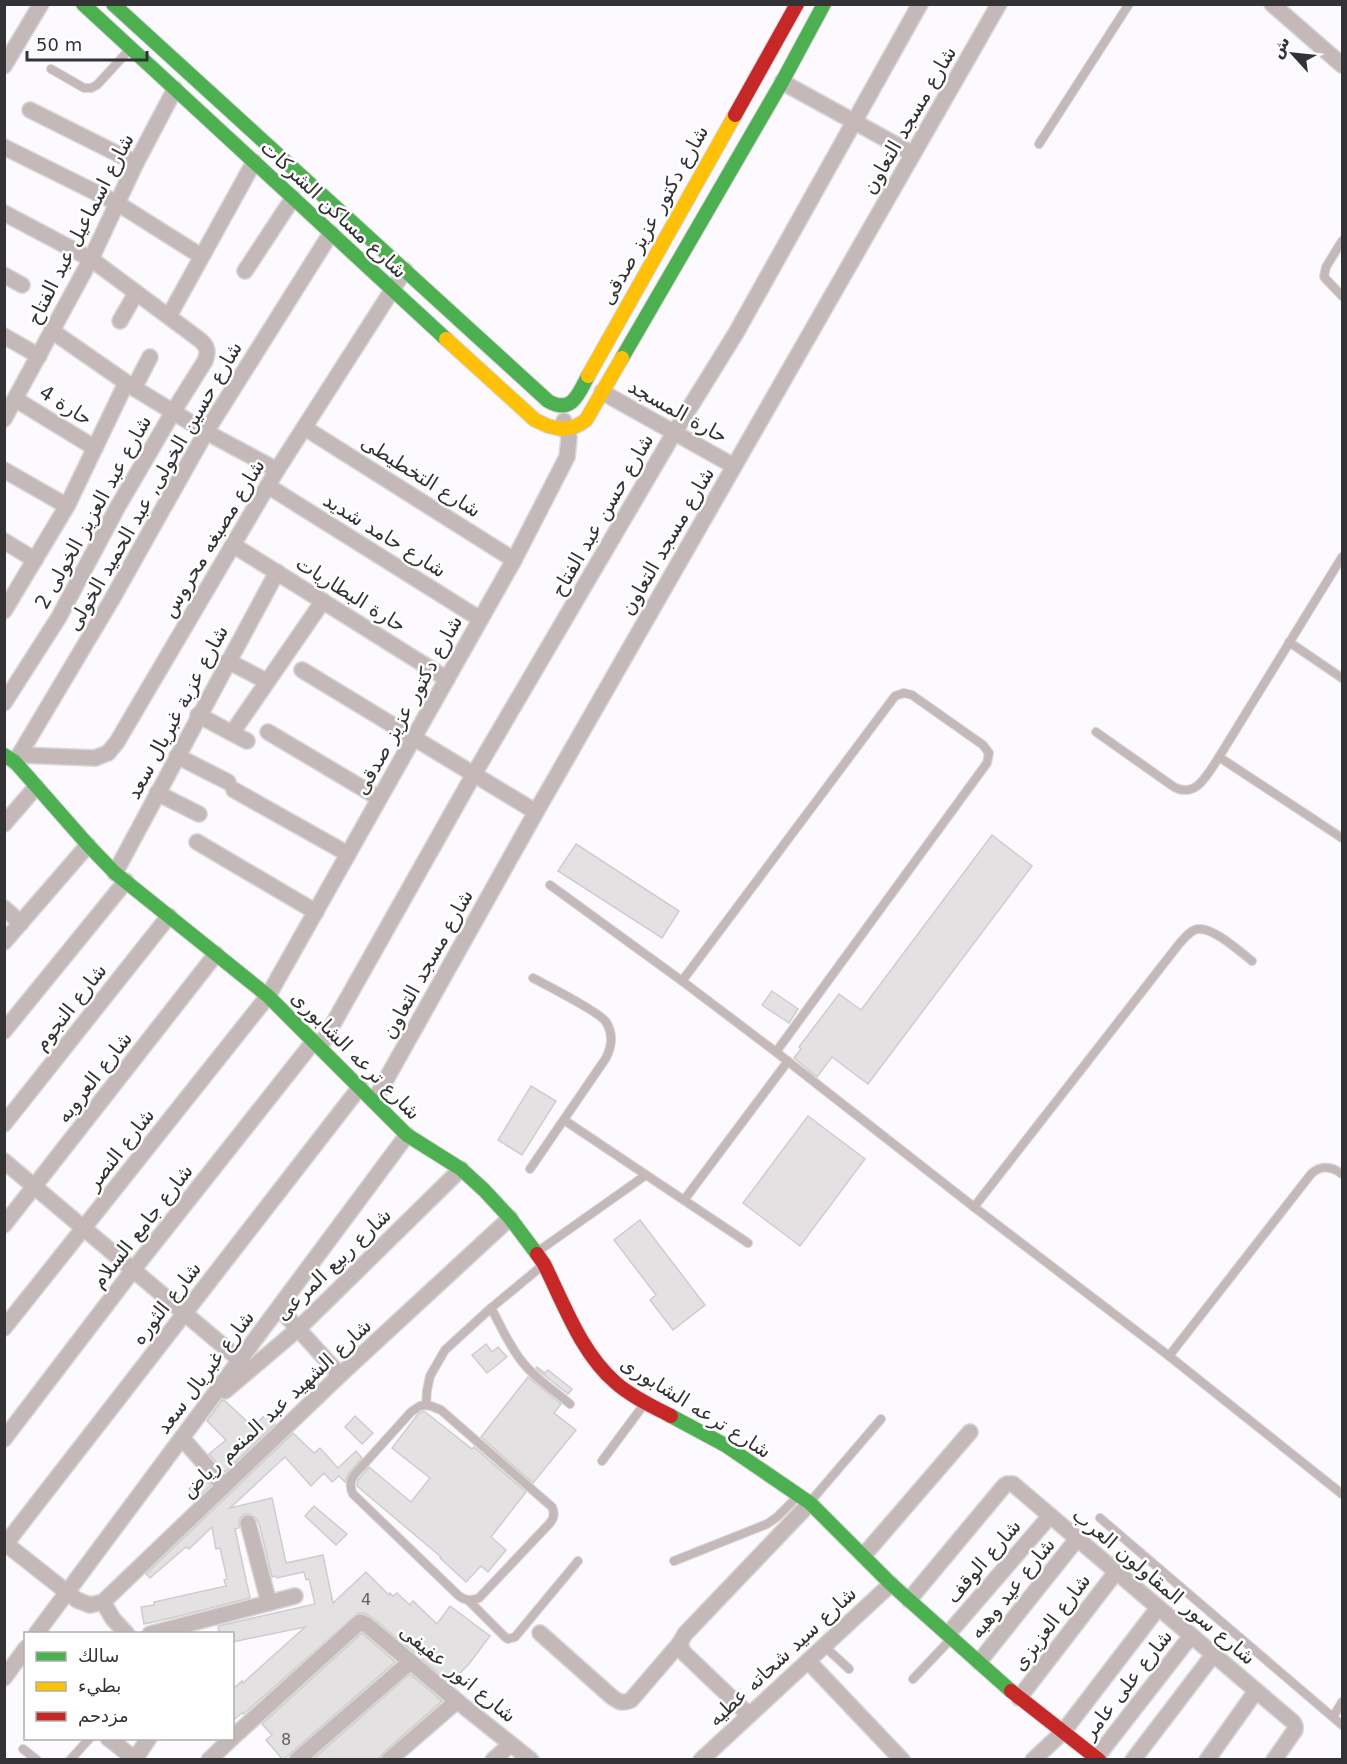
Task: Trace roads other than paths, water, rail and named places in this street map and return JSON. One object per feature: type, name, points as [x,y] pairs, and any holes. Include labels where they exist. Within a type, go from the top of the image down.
[{"type":"street","points":[[4,66],[41,4]]},
{"type":"street","name":"شارع مساكن الشركات","points":[[83,4],[535,420],[551,427],[567,429]]},
{"type":"street","name":"شارع مساكن الشركات","points":[[113,4],[552,405]]},
{"type":"street","name":"شارع دكتور عزيز صدقى","points":[[552,405],[564,406],[575,400],[797,4]]},
{"type":"street","points":[[552,405],[567,429],[578,427],[586,420],[782,82],[824,4]]},
{"type":"street","name":"شارع حسن عبد الفتاح","points":[[317,1044],[674,433],[736,333],[920,4]]},
{"type":"street","name":"شارع مسجد التعاون","points":[[374,1101],[536,812],[999,4]]},
{"type":"street","points":[[1272,4],[1342,64]]},
{"type":"street","points":[[782,82],[913,154]]},
{"type":"street","name":"شارع اسماعيل عبد الفتاح","points":[[5,416],[91,259],[136,163],[175,89]]},
{"type":"street","points":[[30,111],[136,163]]},
{"type":"street","points":[[4,147],[117,203],[201,256]]},
{"type":"street","points":[[4,213],[91,259],[169,316],[254,162]]},
{"type":"street","points":[[245,272],[293,198]]},
{"type":"street","name":"شارع حسين الخولى, عبد الحميد الخولى","points":[[13,757],[105,611],[206,432],[332,233]]},
{"type":"street","name":"شارع مصبغه محروس","points":[[13,757],[95,758],[108,753],[123,732],[277,470],[405,270]]},
{"type":"street","points":[[4,274],[22,285]]},
{"type":"street","points":[[120,321],[136,293]]},
{"type":"street","name":"شارع عبد العزيز الخولى 2","points":[[4,704],[59,617],[117,508],[205,361],[208,353],[206,345],[169,316]]},
{"type":"street","points":[[52,331],[130,386],[206,432],[277,470]]},
{"type":"street","points":[[4,336],[39,356]]},
{"type":"street","points":[[4,611],[67,506],[95,448],[130,386],[150,357]]},
{"type":"street","name":"حارة المسجد","points":[[602,392],[734,466]]},
{"type":"street","name":"حارة 4","points":[[15,399],[95,448]]},
{"type":"street","name":"شارع التخطيطى","points":[[305,428],[514,560]]},
{"type":"street","name":"شارع دكتور عزيز صدقى","points":[[268,996],[514,560],[567,457],[569,447],[567,429]]},
{"type":"street","points":[[4,470],[67,506]]},
{"type":"street","name":"شارع حامد شديد","points":[[268,486],[480,620]]},
{"type":"street","name":"حارة البطاريات","points":[[232,545],[447,679]]},
{"type":"street","points":[[7,548],[35,560]]},
{"type":"street","name":"شارع عزبة غبريال سعد","points":[[4,1031],[120,877],[177,756],[277,572]]},
{"type":"street","points":[[232,733],[323,601]]},
{"type":"street","points":[[228,661],[266,681]]},
{"type":"street","points":[[302,670],[536,812]]},
{"type":"street","points":[[198,716],[247,741]]},
{"type":"street","points":[[268,732],[379,798]]},
{"type":"street","points":[[177,756],[348,854]]},
{"type":"street","name":"شارع ترعه الشابورى","points":[[13,757],[36,787],[120,877],[268,996],[407,1135],[461,1169],[510,1218],[540,1259],[588,1352],[617,1384],[725,1445],[804,1499],[864,1555],[891,1584],[1019,1698],[1098,1759]]},
{"type":"street","points":[[4,824],[36,787]]},
{"type":"street","points":[[158,793],[199,814]]},
{"type":"street","points":[[197,842],[316,912]]},
{"type":"street","points":[[4,942],[88,845]]},
{"type":"street","points":[[4,908],[21,923]]},
{"type":"street","name":"شارع النجوم","points":[[4,1124],[169,916]]},
{"type":"street","name":"شارع العروبه","points":[[4,1225],[216,954]]},
{"type":"street","name":"شارع النصر","points":[[4,1328],[268,996]]},
{"type":"street","name":"شارع جامع السلام","points":[[4,1439],[134,1270],[317,1044]]},
{"type":"street","name":"شارع الثوره","points":[[5,1545],[360,1087]]},
{"type":"street","name":"شارع غبريال سعد","points":[[38,1632],[407,1135]]},
{"type":"street","points":[[4,1161],[240,1360]]},
{"type":"street","name":"شارع ربيع المرعى","points":[[203,1409],[298,1329],[461,1169]]},
{"type":"street","name":"شارع الشهيد عبد المنعم رياض","points":[[103,1602],[340,1375],[510,1218]]},
{"type":"street","points":[[279,1308],[340,1375]]},
{"type":"street","points":[[864,1555],[970,1432]]},
{"type":"street","points":[[182,1438],[224,1486]]},
{"type":"street","name":"شارع سور المقاولون العرب","points":[[909,1600],[1004,1486],[1013,1485],[1293,1722],[1295,1730],[1274,1760]]},
{"type":"street","points":[[540,1633],[612,1697],[620,1703],[626,1703],[804,1499]]},
{"type":"street","name":"شارع الوقف","points":[[950,1636],[1050,1516]]},
{"type":"street","points":[[248,1523],[269,1603]]},
{"type":"street","name":"شارع عيد وهبه","points":[[979,1662],[1077,1539]]},
{"type":"street","points":[[5,1545],[83,1604],[103,1602],[112,1619],[125,1632]]},
{"type":"street","name":"شارع العزيزى","points":[[1019,1698],[1116,1572]]},
{"type":"street","name":"شارع سيد شحاته عطيه","points":[[702,1760],[891,1584]]},
{"type":"street","points":[[158,1632],[295,1596]]},
{"type":"street","points":[[1033,1760],[1063,1732],[1158,1608]]},
{"type":"street","name":"شارع انور عفيفى","points":[[234,1736],[358,1623],[362,1623],[531,1760]]},
{"type":"street","name":"شارع على عامر","points":[[1098,1759],[1191,1636]]},
{"type":"street","points":[[680,1643],[683,1652],[749,1715]]},
{"type":"street","points":[[24,1650],[7,1667],[24,1674]]},
{"type":"street","points":[[1133,1760],[1213,1654]]},
{"type":"street","points":[[808,1660],[902,1760]]},
{"type":"street","points":[[297,1760],[410,1662]]},
{"type":"street","points":[[1207,1760],[1256,1691]]},
{"type":"street","points":[[389,1760],[457,1701]]},
{"type":"street","points":[[111,1740],[135,1759],[148,1740]]},
{"type":"street","points":[[209,1760],[230,1740]]},
{"type":"street","points":[[493,1760],[512,1744]]},
{"type":"lane","points":[[1039,144],[1129,4]]},
{"type":"lane","points":[[51,69],[84,88],[91,88],[97,85],[130,48]]},
{"type":"lane","points":[[1342,241],[1326,267],[1324,277],[1342,296]]},
{"type":"lane","points":[[1096,732],[1179,790],[1190,790],[1200,784],[1342,557]]},
{"type":"lane","points":[[1289,642],[1342,678]]},
{"type":"lane","points":[[682,981],[895,696],[904,693],[912,695],[983,746],[988,753],[987,763],[776,1052]]},
{"type":"lane","points":[[1219,757],[1342,838]]},
{"type":"lane","points":[[550,885],[788,1061],[1169,1356],[1342,1494]]},
{"type":"lane","points":[[974,1207],[1179,944],[1191,932],[1199,929],[1214,933],[1252,961]]},
{"type":"lane","points":[[530,1169],[606,1058],[611,1043],[609,1028],[602,1016],[533,978]]},
{"type":"lane","points":[[684,1200],[788,1061]]},
{"type":"lane","points":[[564,1120],[748,1243]]},
{"type":"lane","points":[[1169,1356],[1311,1174],[1317,1168],[1329,1167],[1342,1174]]},
{"type":"lane","points":[[426,1405],[430,1376],[444,1350],[491,1308],[540,1259],[646,1175]]},
{"type":"lane","points":[[491,1308],[524,1365],[570,1404]]},
{"type":"lane","points":[[602,1461],[646,1402]]},
{"type":"lane","points":[[468,1600],[478,1598],[553,1520],[554,1511],[441,1410],[426,1405],[420,1406],[411,1412],[355,1474],[352,1478],[353,1494],[505,1637],[512,1639],[516,1637],[578,1561]]},
{"type":"lane","points":[[674,1561],[772,1521],[804,1499],[881,1419]]},
{"type":"lane","points":[[1100,1518],[1342,1725]]},
{"type":"lane","points":[[913,1679],[950,1636]]},
{"type":"lane","points":[[824,1646],[849,1669]]},
{"type":"lane","points":[[1334,1717],[1342,1702]]},
{"type":"lane","points":[[70,1760],[88,1740]]},
{"type":"lane","points":[[23,1749],[37,1760]]}]
